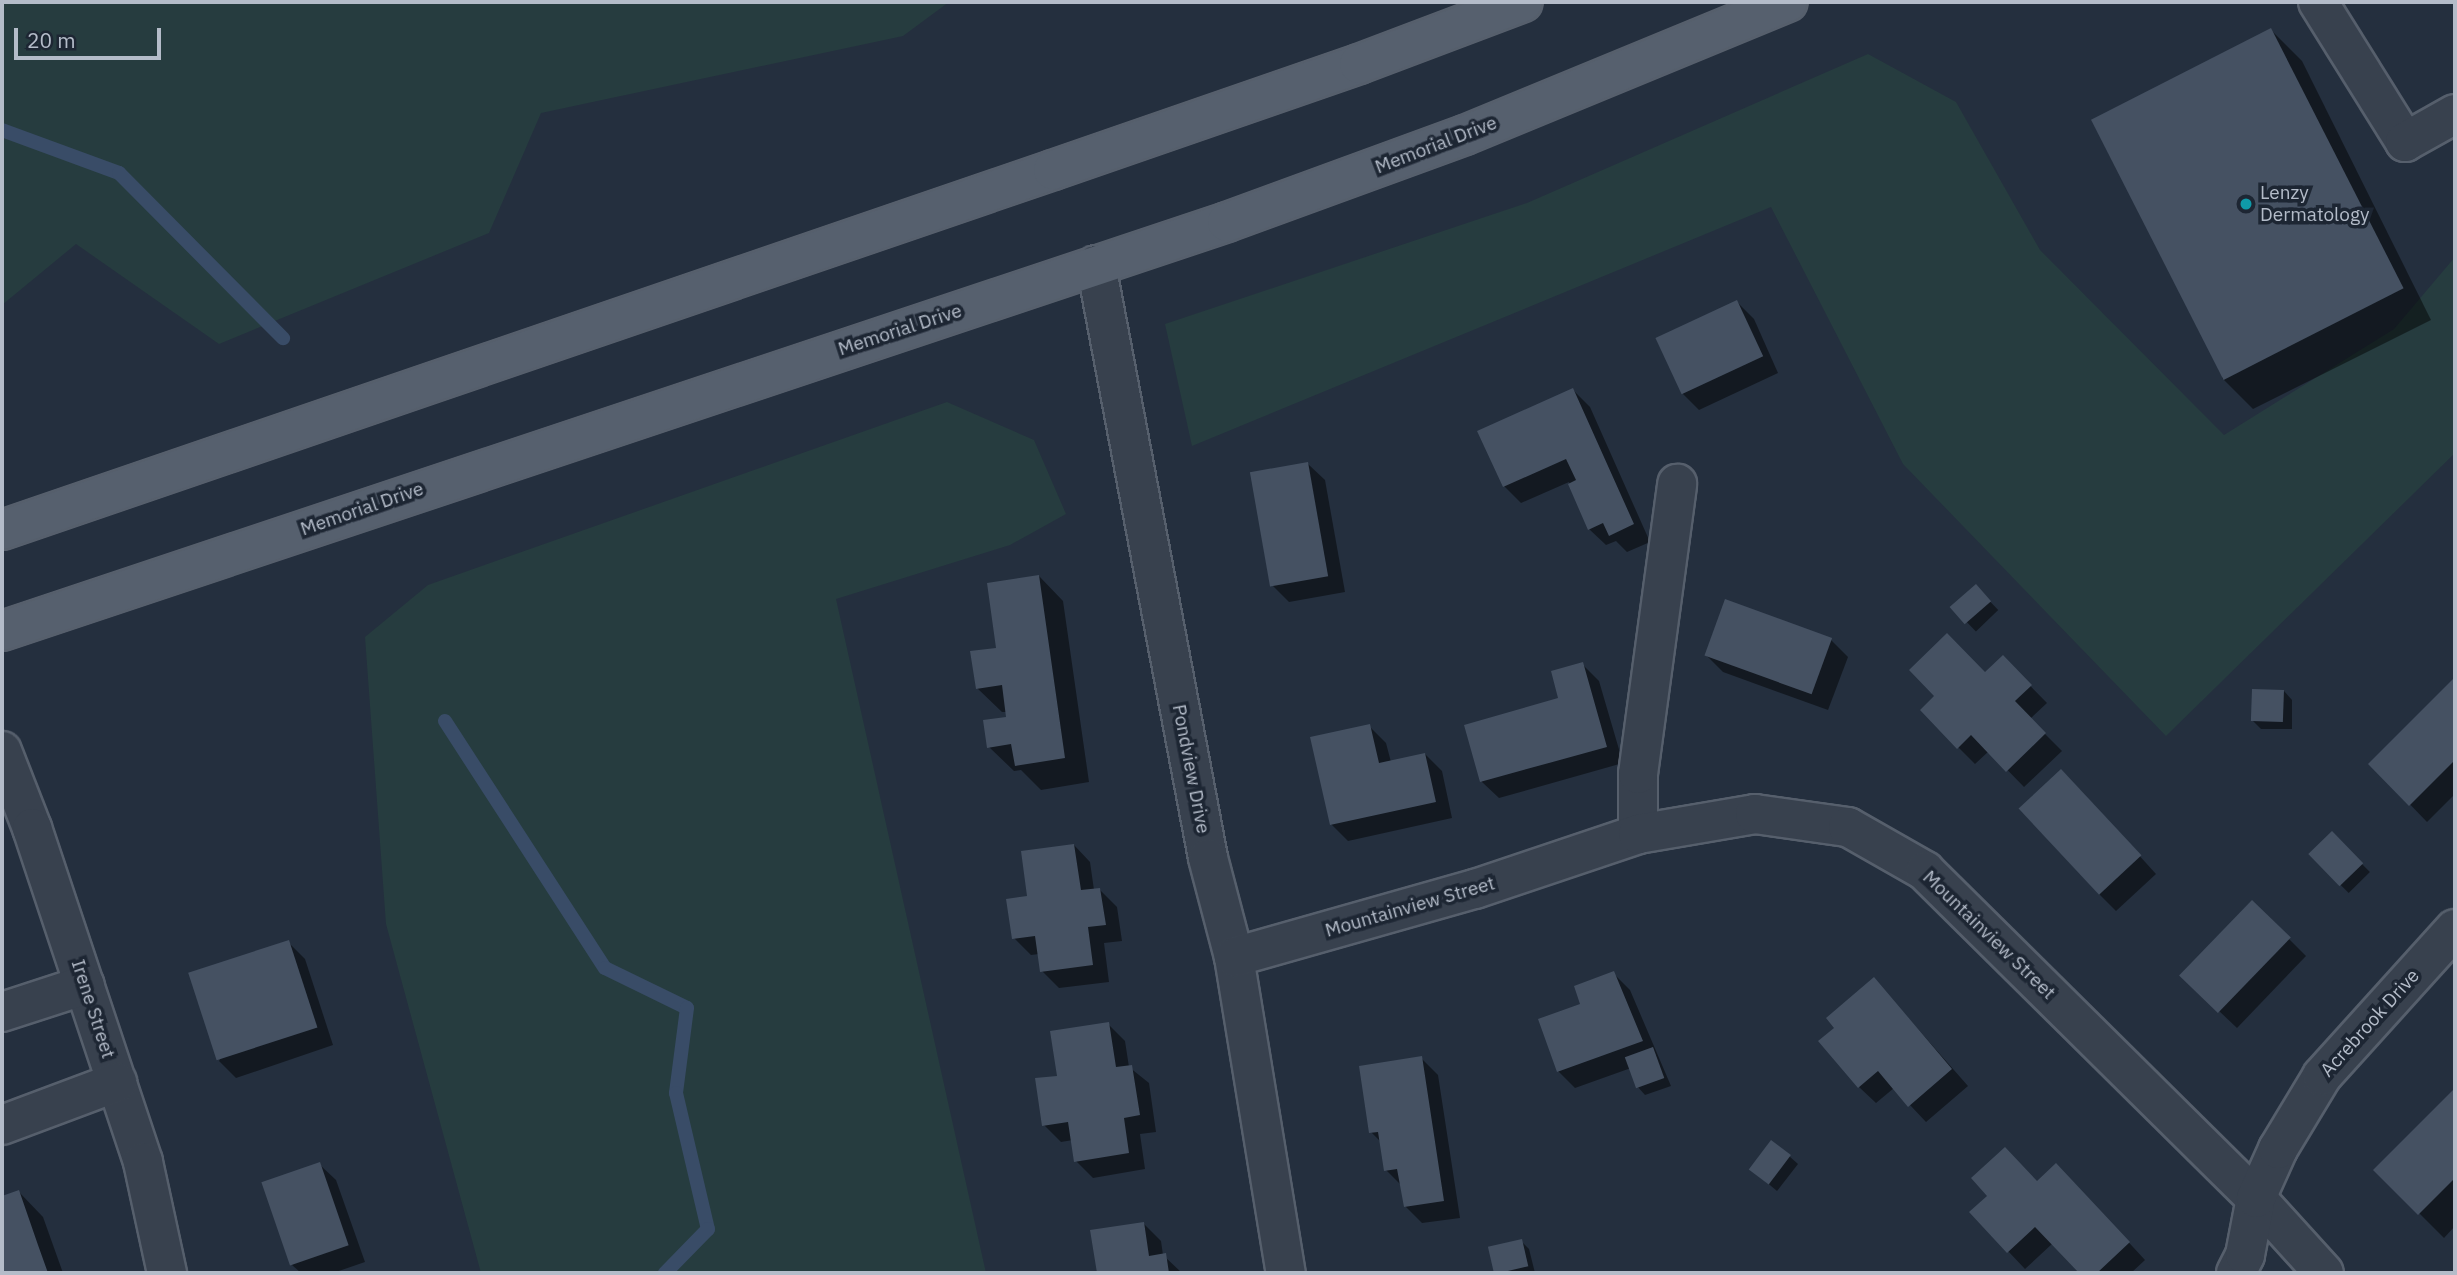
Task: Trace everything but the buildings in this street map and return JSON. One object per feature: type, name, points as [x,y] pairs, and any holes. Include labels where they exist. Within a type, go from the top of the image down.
[{"type":"main road","points":[[2,530],[1066,166],[1359,64],[1523,2]]},
{"type":"main road","name":"Memorial Drive","points":[[2,631],[1227,222],[1465,135],[1788,2]]},
{"type":"street","points":[[2318,2],[2405,142],[2455,114]]},
{"type":"street","name":"Pondview Drive","points":[[1096,265],[1208,858],[1234,957],[1286,1273]]},
{"type":"street","points":[[1638,834],[1638,774],[1677,484]]},
{"type":"street","name":"Irene Street","points":[[2,751],[32,828],[143,1162],[167,1273]]},
{"type":"street","name":"Mountainview Street","points":[[1234,957],[1475,889],[1638,834],[1755,814],[1848,827],[1925,871],[2256,1198],[2324,1273]]},
{"type":"street","name":"Acrebrook Drive","points":[[2236,1273],[2245,1255],[2256,1198],[2278,1149],[2322,1076],[2455,929]]},
{"type":"street","points":[[2,1012],[85,985]]},
{"type":"street","points":[[2,1125],[117,1082]]},
{"type":"green space","points":[[2,2],[949,2],[903,36],[541,113],[489,233],[219,344],[76,244],[2,305]]},
{"type":"green space","points":[[1868,54],[1956,102],[2040,250],[2224,435],[2394,329],[2455,257],[2455,453],[2166,736],[1903,464],[1771,207],[1192,446],[1165,324],[1527,203]]},
{"type":"green space","points":[[947,402],[1034,440],[1066,514],[1010,545],[836,599],[986,1273],[481,1273],[386,924],[365,637],[428,585]]},
{"type":"waterway","points":[[2,130],[119,173],[283,338]]},
{"type":"waterway","points":[[445,721],[605,968],[687,1008],[676,1093],[708,1229],[665,1273]]},
{"type":"place","name":"Lenzy Dermatology","points":[[2246,204]]}]
